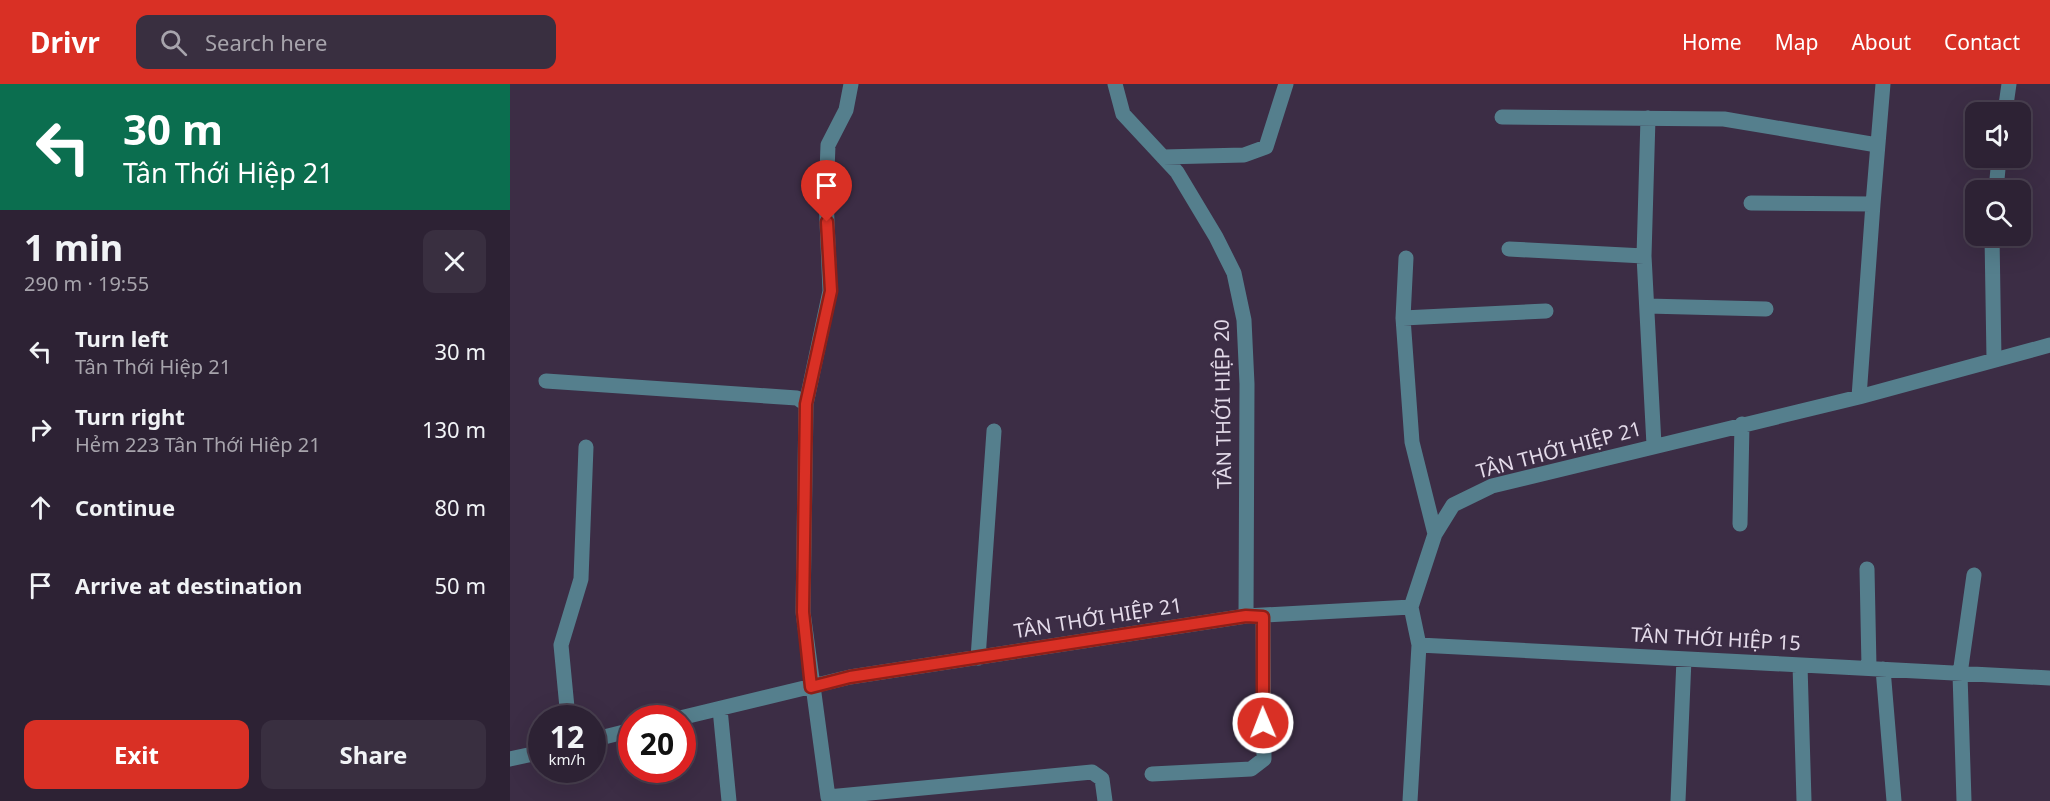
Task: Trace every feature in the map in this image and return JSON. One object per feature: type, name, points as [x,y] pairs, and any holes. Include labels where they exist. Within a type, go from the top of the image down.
[{"type":"street","points":[[851,84],[846,110],[828,145],[826,198],[831,291],[806,404],[803,612],[811,687],[828,798],[924,795],[1092,772],[1102,779],[1105,801]]},
{"type":"street","name":"TÂN THỚI HIỆP 20","points":[[1115,84],[1123,114],[1177,172],[1221,246],[1234,273],[1244,320],[1247,384],[1246,616]]},
{"type":"street","points":[[1163,157],[1244,155],[1266,147],[1286,84]]},
{"type":"street","points":[[1859,396],[1883,84]]},
{"type":"street","points":[[2006,102],[2009,84]]},
{"type":"street","points":[[1502,117],[1724,118],[1877,145]]},
{"type":"street","points":[[1648,118],[1644,256],[1654,445]]},
{"type":"street","points":[[1750,203],[1873,204]]},
{"type":"street","points":[[1992,246],[1994,359]]},
{"type":"street","points":[[1509,249],[1644,256]]},
{"type":"street","points":[[1406,258],[1403,318],[1412,442],[1435,534]]},
{"type":"street","points":[[1647,306],[1766,309]]},
{"type":"street","points":[[1403,318],[1546,311]]},
{"type":"street","name":"TÂN THỚI HIỆP 21","points":[[696,714],[850,677],[1246,616],[1263,617],[1411,607],[1435,534],[1453,505],[1492,486],[1859,396],[2050,345]]},
{"type":"street","points":[[546,381],[797,398],[806,404]]},
{"type":"street","points":[[1740,524],[1742,424]]},
{"type":"street","points":[[978,658],[994,431]]},
{"type":"street","points":[[567,705],[561,645],[581,579],[586,447]]},
{"type":"street","points":[[1867,569],[1876,668],[1894,801]]},
{"type":"street","points":[[1964,801],[1960,674],[1974,575]]},
{"type":"street","points":[[1410,801],[1419,645],[1411,607]]},
{"type":"street","points":[[1152,774],[1251,769],[1264,759],[1263,617]]},
{"type":"street","name":"TÂN THỚI HIỆP 15","points":[[1419,645],[2050,678]]},
{"type":"street","points":[[1678,801],[1684,659]]},
{"type":"street","points":[[1800,664],[1804,801]]},
{"type":"street","points":[[720,709],[729,801]]},
{"type":"street","points":[[510,759],[528,755]]},
{"type":"route","points":[[827,222],[831,291],[806,404],[803,612],[811,687],[850,677],[1246,616],[1263,617],[1263,723]]}]
